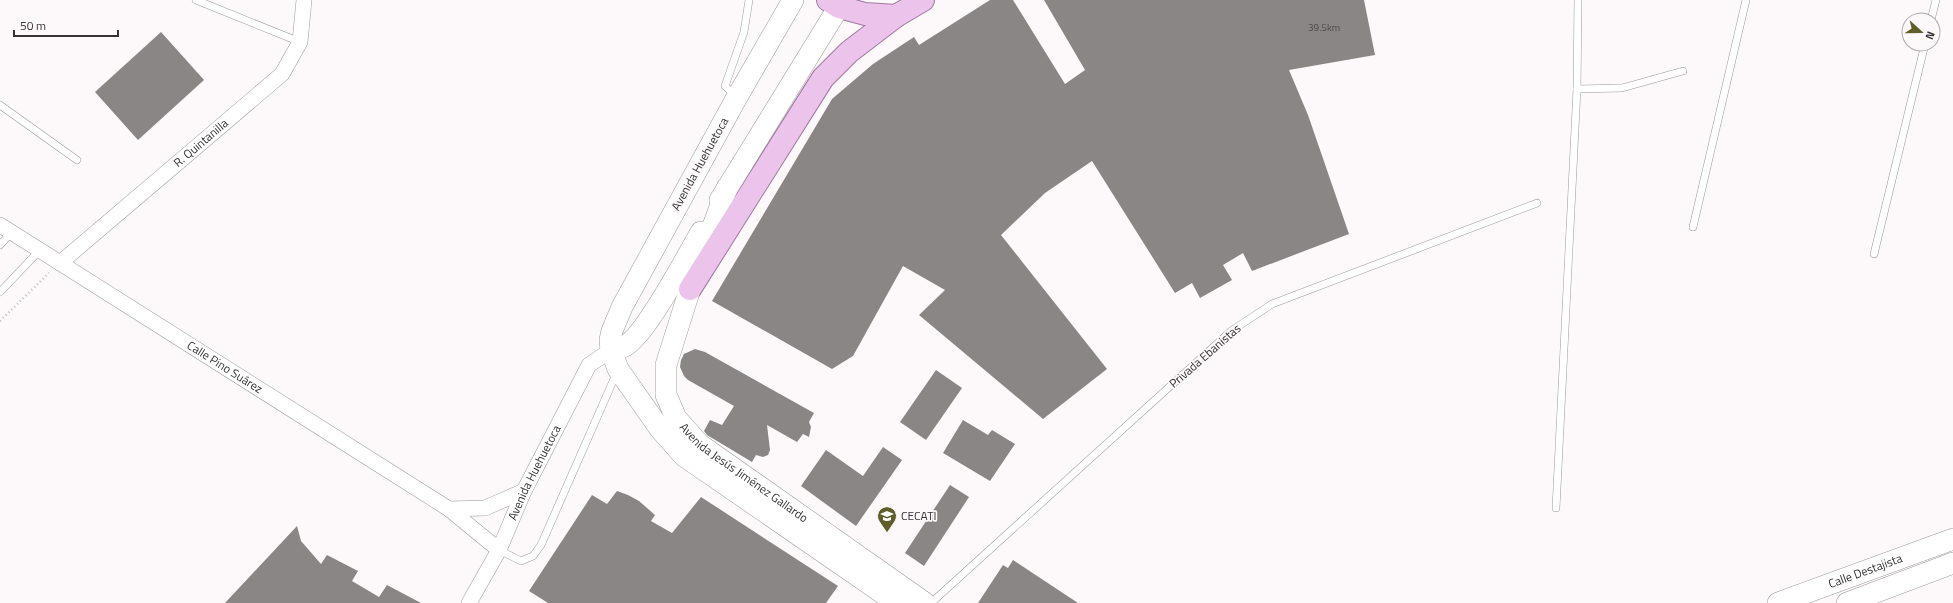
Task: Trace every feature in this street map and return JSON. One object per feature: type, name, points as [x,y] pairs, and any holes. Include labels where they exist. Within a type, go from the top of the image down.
[{"type":"main road","name":"Avenida Huehuetoca","points":[[614,350],[622,307],[737,97],[793,0]]},
{"type":"main road","points":[[690,289],[823,78],[850,52],[896,16],[923,0]]},
{"type":"main road","points":[[614,350],[626,345],[637,336],[649,320],[837,2],[865,14],[896,16]]},
{"type":"main road","name":"Avenida Jesús Jiménez Gallardo","points":[[727,188],[690,289],[666,365],[666,395],[676,418],[699,444],[925,603]]},
{"type":"main road","name":"Avenida Jesús Jiménez Gallardo","points":[[614,350],[660,429],[684,456],[897,603]]},
{"type":"main road","name":"Calle Destajista","points":[[1791,601],[1953,539]]},
{"type":"main road","name":"Calle Destajista","points":[[1847,603],[1953,563]]},
{"type":"street","name":"R. Quintanilla","points":[[60,263],[282,74],[300,42],[304,0]]},
{"type":"street","name":"Calle Pino Suárez","points":[[6,228],[449,509],[499,550]]},
{"type":"street","name":"Avenida Huehuetoca","points":[[468,603],[499,550],[524,491],[589,365],[614,350]]},
{"type":"street","points":[[449,509],[485,508],[524,491]]},
{"type":"lane","points":[[196,0],[300,42]]},
{"type":"lane","points":[[737,97],[725,86],[744,32],[749,0]]},
{"type":"lane","points":[[1556,508],[1577,89],[1578,0]]},
{"type":"lane","points":[[1692,227],[1746,0]]},
{"type":"lane","points":[[1933,12],[1936,0]]},
{"type":"lane","points":[[1874,254],[1923,52]]},
{"type":"lane","points":[[1577,89],[1622,88],[1683,71]]},
{"type":"lane","points":[[0,105],[77,160]]},
{"type":"lane","name":"Privada Ebanistas","points":[[931,603],[1231,331],[1272,304],[1537,203]]},
{"type":"lane","points":[[0,245],[6,228]]},
{"type":"lane","points":[[0,292],[40,250]]},
{"type":"lane","points":[[499,550],[521,561],[533,556],[541,545],[610,384],[614,350]]},
{"type":"path","points":[[0,321],[60,263]]},
{"type":"building","points":[[990,0],[1013,0],[1065,84],[1085,70],[1044,0],[1364,0],[1375,55],[1289,70],[1308,115],[1349,234],[1252,271],[1243,253],[1223,265],[1232,280],[1200,298],[1192,283],[1175,293],[1092,161],[1045,193],[1001,235],[1107,369],[1043,419],[919,315],[945,290],[903,266],[853,356],[832,369],[712,301],[832,99],[873,64],[914,37],[919,45]]},
{"type":"building","points":[[161,32],[204,80],[138,140],[95,92]]},
{"type":"building","points":[[695,349],[705,352],[814,413],[809,422],[811,427],[809,437],[803,434],[797,442],[767,425],[770,450],[768,455],[763,457],[756,455],[752,462],[707,435],[704,431],[710,420],[722,425],[734,406],[688,380],[684,376],[680,367],[681,360],[684,354]]},
{"type":"building","points":[[936,370],[962,388],[926,440],[900,422]]},
{"type":"building","points":[[963,420],[988,435],[992,430],[1015,444],[990,481],[943,453]]},
{"type":"building","points":[[883,447],[902,460],[856,526],[801,486],[826,450],[863,476]]},
{"type":"building","points":[[950,485],[969,497],[924,566],[905,553]]},
{"type":"building","points":[[617,491],[639,501],[655,515],[651,521],[672,533],[701,497],[838,586],[826,603],[548,603],[529,591],[592,495],[607,504]]},
{"type":"building","points":[[297,526],[301,541],[321,564],[327,555],[358,571],[352,581],[379,597],[387,585],[421,603],[225,603]]},
{"type":"building","points":[[1013,560],[1078,603],[978,603],[1003,565],[1008,568]]},
{"type":"place","name":"CECATI","points":[[887,533]]}]
